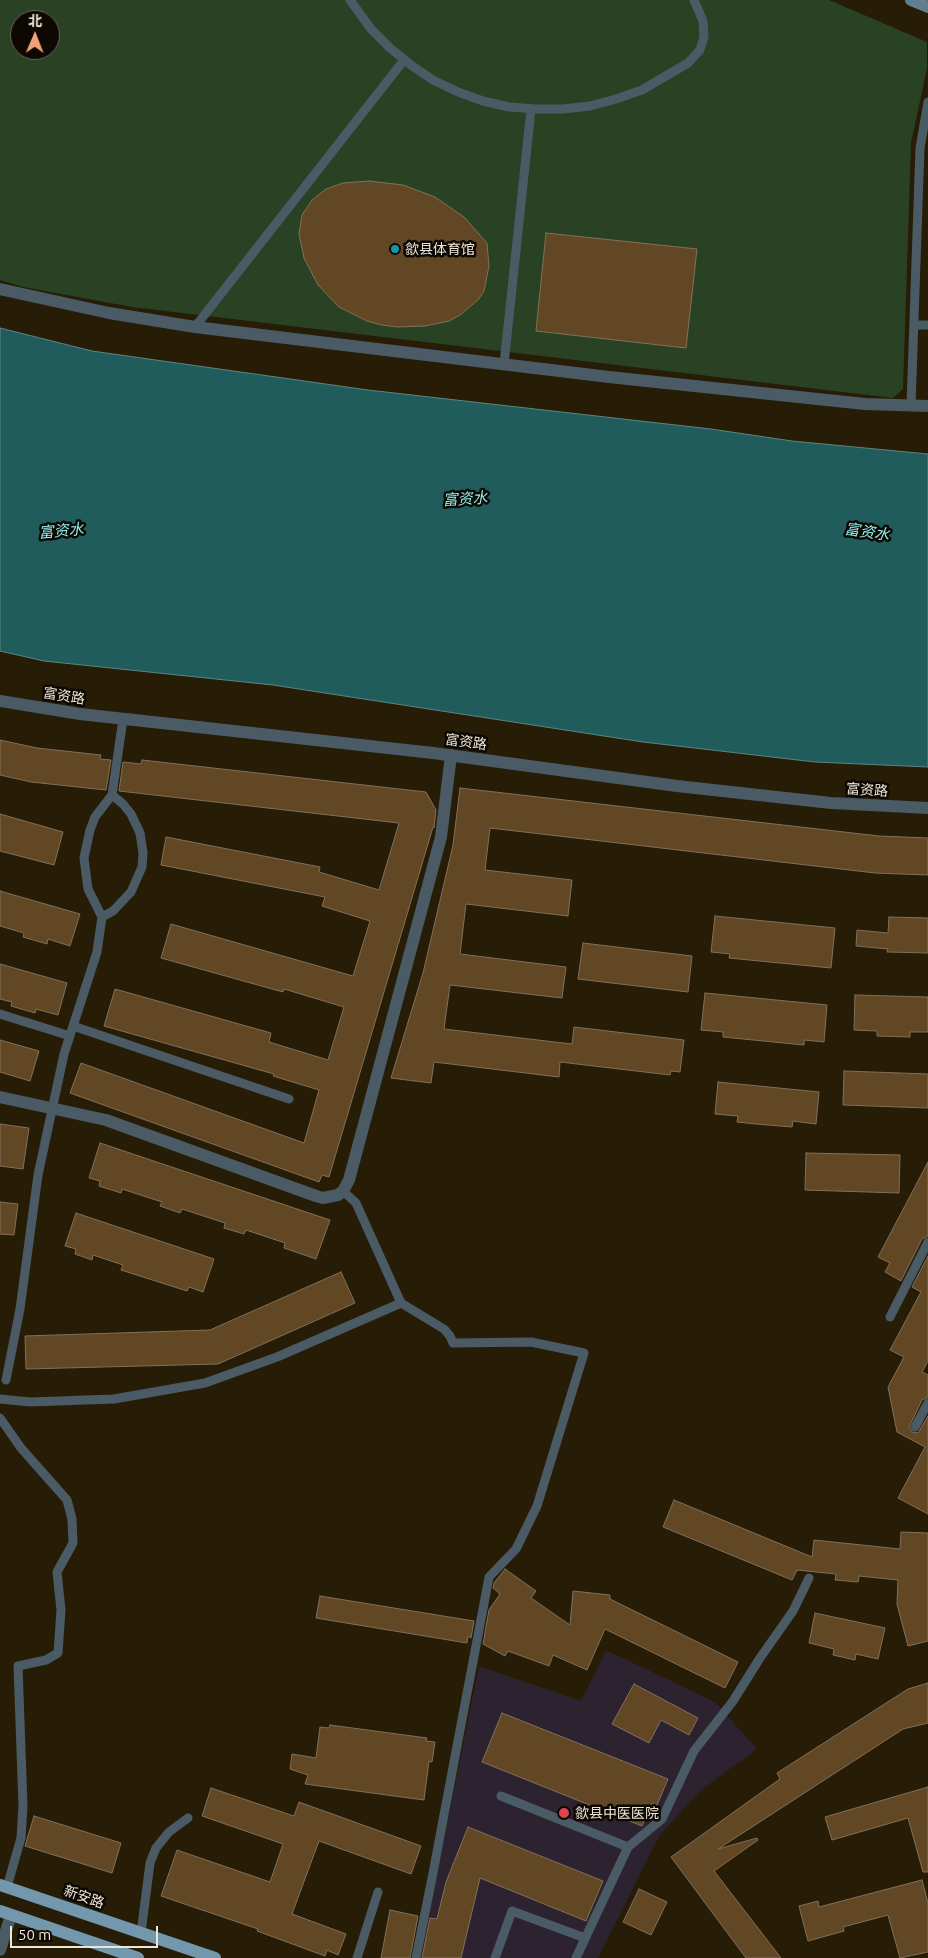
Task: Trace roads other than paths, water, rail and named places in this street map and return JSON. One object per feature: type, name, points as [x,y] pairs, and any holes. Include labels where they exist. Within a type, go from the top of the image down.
[{"type":"main road","points":[[911,0],[928,7]]},
{"type":"main road","name":"新安路","points":[[4,1886],[215,1958]]},
{"type":"main road","points":[[6,1913],[138,1958]]},
{"type":"street","points":[[0,289],[108,313],[195,327],[865,404],[928,406]]},
{"type":"street","name":"富资路","points":[[0,701],[71,713],[451,755],[686,787],[831,803],[928,808]]},
{"type":"street","points":[[0,1097],[106,1120],[316,1196],[323,1198],[338,1195],[343,1191],[349,1180],[442,837],[451,755]]},
{"type":"street","points":[[0,1950],[6,1913]]},
{"type":"lane","points":[[350,0],[371,29],[404,60],[433,80],[483,101],[509,107],[531,109],[563,109],[590,106],[616,99],[642,90],[688,63],[700,50],[704,37],[703,21],[694,0]]},
{"type":"lane","points":[[195,327],[404,60]]},
{"type":"lane","points":[[911,405],[920,148],[928,102]]},
{"type":"lane","points":[[504,364],[531,109]]},
{"type":"lane","points":[[914,325],[928,325]]},
{"type":"lane","points":[[6,1380],[20,1309],[38,1175],[52,1109],[64,1054],[97,952],[102,917],[88,889],[84,858],[86,843],[93,824],[112,795],[123,719]]},
{"type":"lane","points":[[102,917],[113,911],[131,892],[142,867],[143,853],[140,833],[132,814],[112,795]]},
{"type":"lane","points":[[0,1014],[71,1031],[289,1099]]},
{"type":"lane","points":[[343,1191],[356,1203],[401,1303],[444,1329],[453,1343],[531,1342],[584,1353],[537,1506],[516,1548],[489,1577],[416,1958]]},
{"type":"lane","points":[[890,1317],[928,1242]]},
{"type":"lane","points":[[0,1399],[30,1402],[114,1399],[205,1383],[277,1357],[401,1303]]},
{"type":"lane","points":[[915,1428],[928,1403]]},
{"type":"lane","points":[[0,1418],[21,1448],[67,1500],[72,1519],[73,1543],[58,1572],[61,1610],[58,1653],[46,1660],[18,1666],[23,1814],[21,1838],[4,1886]]},
{"type":"lane","points":[[576,1958],[628,1847],[662,1819],[694,1751],[733,1701],[760,1658],[794,1611],[809,1578]]},
{"type":"lane","points":[[501,1796],[628,1847]]},
{"type":"lane","points":[[141,1933],[150,1863],[156,1848],[169,1832],[188,1818]]},
{"type":"lane","points":[[357,1958],[378,1892]]},
{"type":"lane","points":[[495,1958],[512,1910],[586,1938]]},
{"type":"water","name":"富资水","points":[[0,328],[92,351],[368,390],[711,429],[792,441],[928,454],[928,767],[815,762],[643,742],[273,685],[44,661],[0,651]]},
{"type":"place","name":"歙县体育馆","points":[[395,249]]},
{"type":"place","name":"歙县中医医院","points":[[564,1813]]}]
